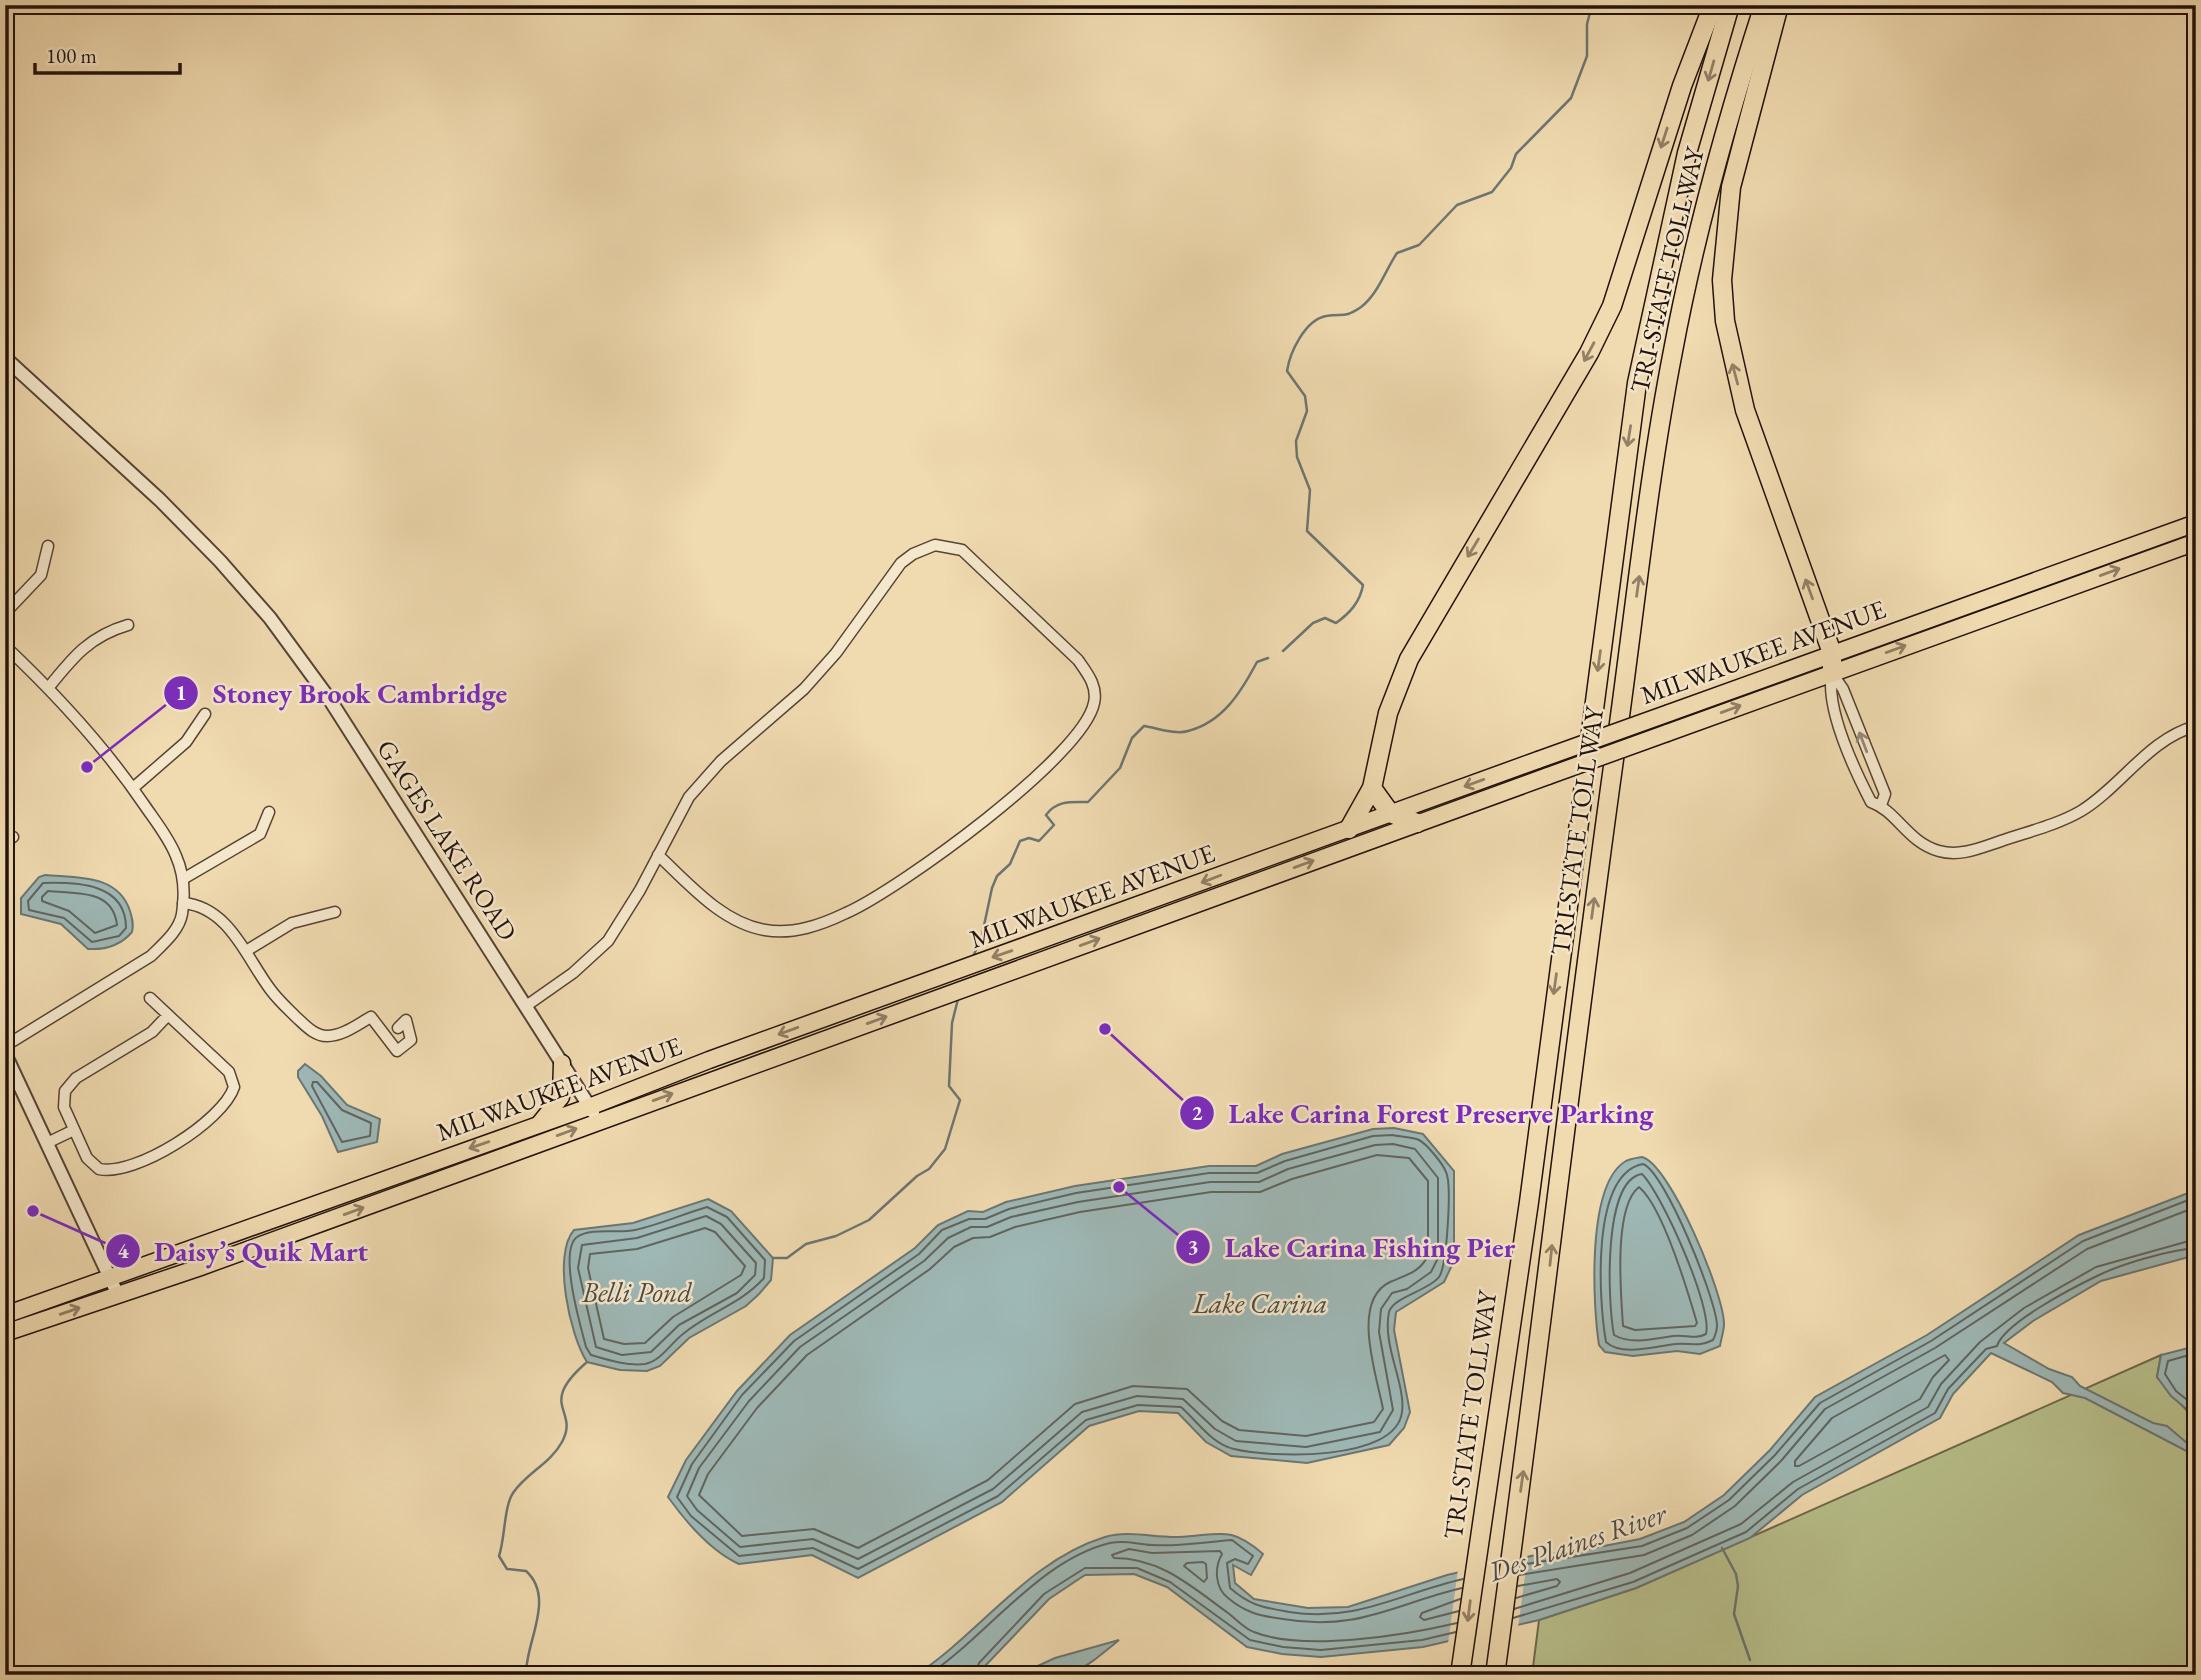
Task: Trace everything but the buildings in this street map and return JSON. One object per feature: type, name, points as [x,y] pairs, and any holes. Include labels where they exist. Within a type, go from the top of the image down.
[{"type":"highway","points":[[1349,829],[1372,788],[1388,713],[1409,659],[1582,365],[1612,306],[1682,86],[1713,5]]},
{"type":"highway","name":"TRI-STATE TOLLWAY","points":[[1461,1669],[1529,1202],[1637,383],[1687,153],[1730,5]]},
{"type":"highway","name":"TRI-STATE TOLLWAY","points":[[1495,1675],[1548,1280],[1576,1028],[1662,410],[1686,286],[1712,178],[1764,5]]},
{"type":"highway","points":[[1779,5],[1731,187],[1722,280],[1725,321],[1745,410],[1832,653],[1832,673]]},
{"type":"highway","points":[[1372,788],[1390,813],[1417,823]]},
{"type":"main road","name":"MILWAUKEE AVENUE","points":[[5,1315],[538,1124],[594,1114],[709,1059],[2196,523]]},
{"type":"main road","name":"MILWAUKEE AVENUE","points":[[5,1333],[118,1295],[594,1114],[1417,823],[2196,542]]},
{"type":"main road","points":[[538,1124],[561,1097],[562,1063]]},
{"type":"street","name":"GAGES LAKE ROAD","points":[[5,358],[160,500],[270,618],[330,700],[594,1114]]},
{"type":"street","points":[[526,1006],[573,973],[608,941],[658,855],[676,817],[696,788],[721,761],[804,689],[836,653],[907,558],[922,548],[935,545],[962,550],[1078,660],[1090,677],[1095,690],[1090,714],[1079,732],[1008,802],[870,900],[830,920],[790,931],[762,930],[736,921],[706,899],[658,855]]},
{"type":"street","points":[[5,613],[41,575],[48,546]]},
{"type":"street","points":[[49,687],[72,658],[103,632],[128,625]]},
{"type":"street","points":[[5,646],[49,687],[133,788],[171,844],[183,879],[182,917],[170,938],[151,956],[5,1046]]},
{"type":"street","points":[[1832,673],[1843,689],[1885,794],[1881,805]]},
{"type":"street","points":[[1832,673],[1829,691],[1857,774],[1871,802],[1881,805],[1921,844],[1949,853],[1970,851],[2079,812],[2104,795],[2165,738],[2196,726]]},
{"type":"street","points":[[133,788],[186,742],[205,714]]},
{"type":"street","points":[[183,879],[260,834],[269,811]]},
{"type":"street","points":[[183,903],[201,906],[217,916],[246,951],[280,1001],[315,1033],[330,1036],[371,1017],[397,1051],[411,1040],[406,1020],[398,1028]]},
{"type":"street","points":[[246,951],[292,923],[335,912]]},
{"type":"street","points":[[150,998],[229,1072],[234,1087],[228,1100],[190,1134],[167,1150],[108,1171],[92,1164],[64,1107],[65,1091],[76,1078],[152,1032],[168,1015]]},
{"type":"street","points":[[5,1054],[118,1295]]},
{"type":"street","points":[[47,1143],[74,1130]]},
{"type":"green space","points":[[2196,530],[2196,535],[1962,619],[1961,616]]},
{"type":"green space","points":[[2161,1355],[2157,1377],[2196,1421],[2196,1547],[2189,1555],[2196,1562],[2196,1675],[1532,1675],[1539,1620],[1636,1588]]},
{"type":"water","points":[[45,875],[83,878],[107,884],[124,899],[130,911],[132,932],[113,946],[88,949],[61,924],[21,914],[21,898],[39,877]]},
{"type":"water","points":[[305,1064],[321,1076],[347,1105],[380,1119],[377,1142],[338,1152],[322,1116],[298,1077],[298,1071]]},
{"type":"water","name":"Lake Carina","points":[[1394,1128],[1423,1134],[1454,1171],[1454,1261],[1444,1282],[1396,1312],[1394,1330],[1410,1412],[1404,1428],[1389,1445],[1307,1463],[1231,1456],[1206,1442],[1178,1413],[1139,1411],[1089,1426],[1002,1502],[858,1578],[812,1555],[739,1564],[709,1544],[668,1497],[686,1460],[737,1391],[790,1335],[915,1248],[938,1225],[968,1211],[983,1212],[1006,1202],[1075,1186],[1209,1166],[1256,1166],[1282,1154],[1373,1129]]},
{"type":"water","points":[[1642,1157],[1654,1165],[1680,1205],[1694,1232],[1722,1308],[1724,1324],[1720,1346],[1700,1354],[1677,1351],[1633,1356],[1605,1352],[1599,1345],[1594,1276],[1598,1219],[1604,1194],[1613,1174],[1626,1161]]},
{"type":"water","points":[[2196,1190],[2196,1255],[2101,1281],[2033,1321],[2004,1343],[2049,1369],[2072,1377],[2080,1386],[2153,1423],[2167,1426],[2187,1443],[2196,1444],[2196,1456],[2085,1398],[2063,1393],[2052,1382],[1991,1353],[1953,1394],[1940,1418],[1802,1495],[1750,1538],[1636,1588],[1539,1620],[1423,1647],[1321,1657],[1282,1654],[1247,1647],[1167,1587],[1134,1574],[1085,1575],[1049,1599],[984,1667],[981,1675],[916,1675],[1052,1562],[1078,1548],[1114,1535],[1233,1535],[1263,1554],[1251,1575],[1233,1565],[1235,1583],[1254,1599],[1308,1608],[1348,1607],[1447,1575],[1540,1554],[1568,1553],[1640,1539],[1684,1522],[1724,1495],[1770,1450],[1815,1397],[1927,1335],[2079,1235]]},
{"type":"water","name":"Belli Pond","points":[[708,1199],[731,1211],[773,1258],[771,1280],[746,1306],[689,1338],[660,1366],[647,1371],[620,1370],[587,1362],[575,1334],[564,1276],[564,1258],[574,1230],[633,1223]]},
{"type":"water","points":[[2196,1346],[2196,1417],[2171,1396],[2157,1377],[2161,1355]]},
{"type":"water","points":[[1119,1640],[1073,1672],[1018,1675],[1055,1658]]},
{"type":"pier","points":[[1528,1553],[1518,1628],[1448,1644],[1458,1569]]},
{"type":"waterway","points":[[1283,651],[1313,623],[1325,618],[1336,623],[1341,619],[1357,602],[1363,585],[1307,531],[1310,490],[1297,457],[1296,441],[1307,411],[1305,396],[1287,371],[1295,346],[1305,330],[1318,319],[1347,314],[1367,302],[1397,253],[1419,245],[1457,205],[1492,192],[1511,168],[1516,154],[1571,98],[1587,56],[1587,24],[1592,5]]},
{"type":"waterway","points":[[973,957],[982,935],[997,876],[1010,864],[1020,841],[1029,838],[1039,841],[1054,825],[1046,815],[1050,810],[1065,803],[1088,802],[1120,768],[1132,738],[1144,726],[1183,732],[1211,721],[1230,704],[1257,662],[1268,658]]},
{"type":"waterway","points":[[773,1258],[787,1258],[806,1244],[836,1236],[869,1220],[917,1176],[929,1169],[945,1149],[960,1100],[949,1086],[952,1023],[958,999]]},
{"type":"waterway","points":[[526,1675],[537,1621],[539,1594],[535,1582],[526,1571],[507,1569],[499,1556],[506,1514],[510,1499],[518,1486],[551,1456],[562,1442],[566,1431],[561,1398],[564,1388],[587,1362]]},
{"type":"waterway","points":[[1722,1548],[1736,1574],[1738,1586],[1734,1614],[1750,1660]]},
{"type":"place","name":"Stoney Brook Cambridge","points":[[87,767]]},
{"type":"place","name":"Lake Carina Forest Preserve Parking","points":[[1105,1029]]},
{"type":"place","name":"Lake Carina Fishing Pier","points":[[1119,1187]]},
{"type":"place","name":"Daisy’s Quik Mart","points":[[33,1211]]},
{"type":"water label","name":"Des Plaines River","points":[[1577,1542]]}]
